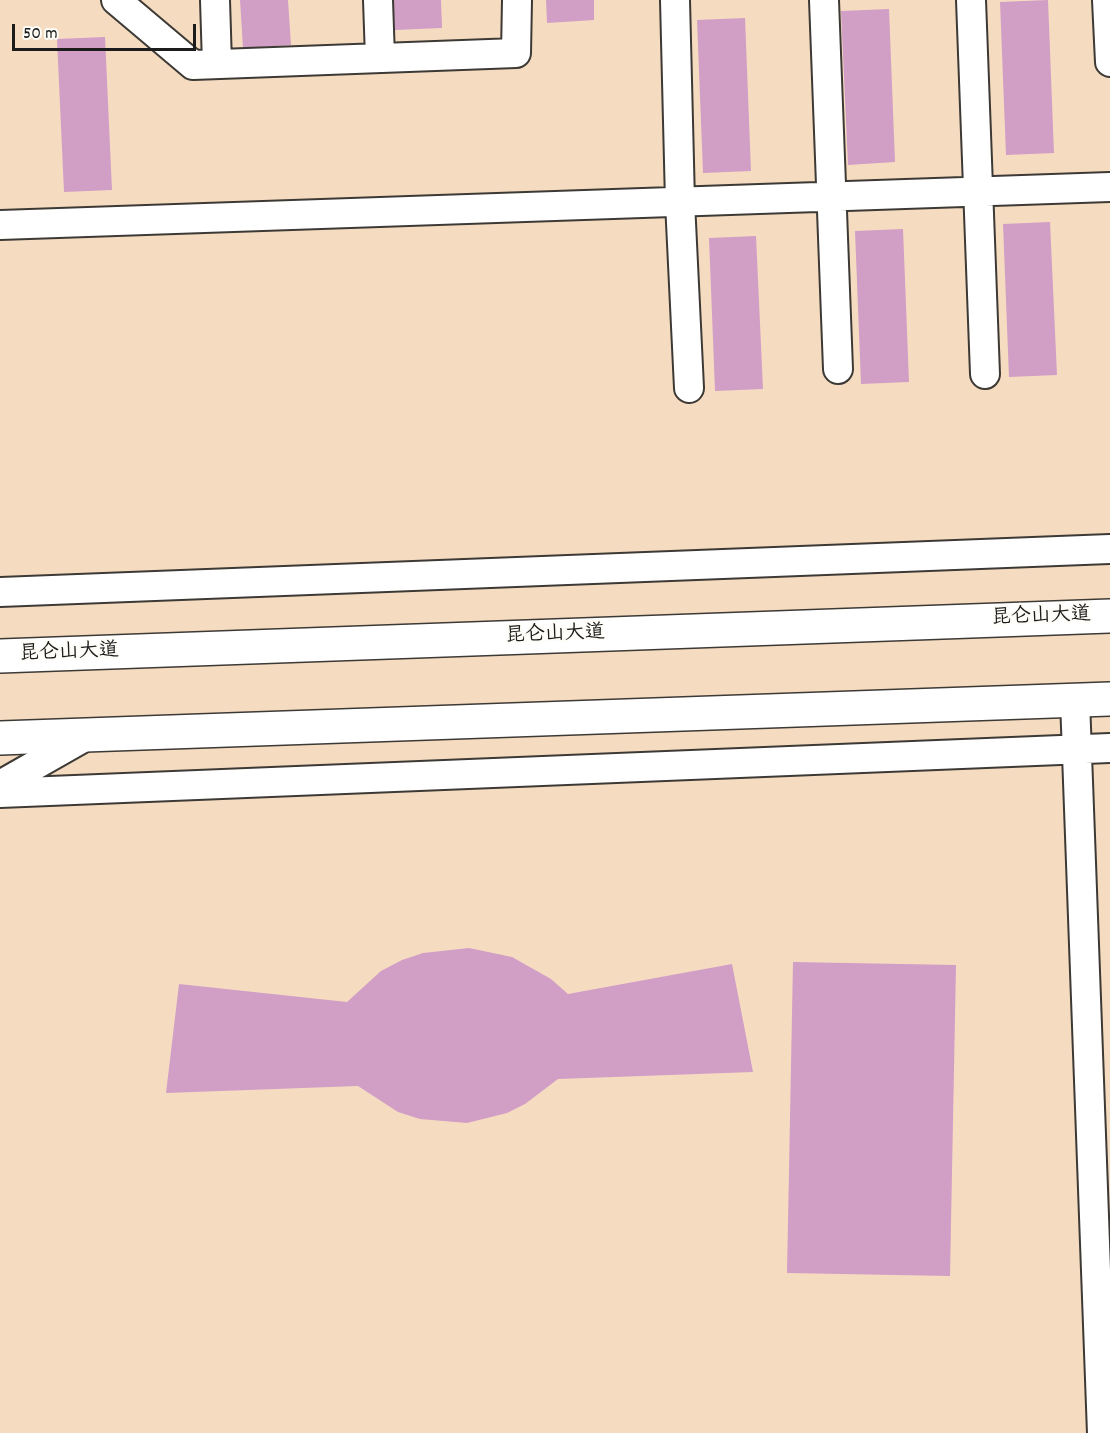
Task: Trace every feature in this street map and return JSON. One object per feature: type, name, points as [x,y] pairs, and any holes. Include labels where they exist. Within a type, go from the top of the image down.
[{"type":"main road","name":"昆仑山大道","points":[[0,656],[1110,616]]},
{"type":"main road","points":[[0,738],[1110,699]]},
{"type":"street","points":[[116,0],[193,65],[516,53],[517,0]]},
{"type":"street","points":[[215,0],[217,64]]},
{"type":"street","points":[[378,0],[380,58]]},
{"type":"street","points":[[675,0],[680,202],[689,388]]},
{"type":"street","points":[[824,0],[838,369]]},
{"type":"street","points":[[971,0],[986,374]]},
{"type":"street","points":[[1107,0],[1110,62]]},
{"type":"street","points":[[0,225],[1110,187]]},
{"type":"street","points":[[0,592],[1110,549]]},
{"type":"street","points":[[1075,700],[1102,1433]]},
{"type":"street","points":[[0,785],[88,735]]},
{"type":"street","points":[[0,793],[1110,748]]},
{"type":"building","points":[[240,0],[288,0],[291,45],[243,48]]},
{"type":"building","points":[[393,0],[441,0],[442,28],[395,30]]},
{"type":"building","points":[[546,0],[594,0],[594,20],[547,23]]},
{"type":"building","points":[[1048,0],[1054,153],[1006,155],[1000,2]]},
{"type":"building","points":[[889,9],[895,162],[848,165],[841,11]]},
{"type":"building","points":[[745,18],[751,171],[703,173],[697,20]]},
{"type":"building","points":[[105,37],[112,190],[64,192],[57,39]]},
{"type":"building","points":[[1050,222],[1057,375],[1009,377],[1003,224]]},
{"type":"building","points":[[903,229],[909,382],[861,384],[855,231]]},
{"type":"building","points":[[756,236],[763,389],[715,391],[709,238]]},
{"type":"building","points":[[469,948],[512,957],[551,979],[568,994],[732,964],[753,1072],[558,1079],[525,1104],[507,1113],[467,1123],[420,1119],[398,1112],[358,1086],[166,1093],[179,984],[347,1002],[381,971],[402,960],[423,953]]},
{"type":"building","points":[[793,962],[956,965],[950,1276],[787,1273]]}]
